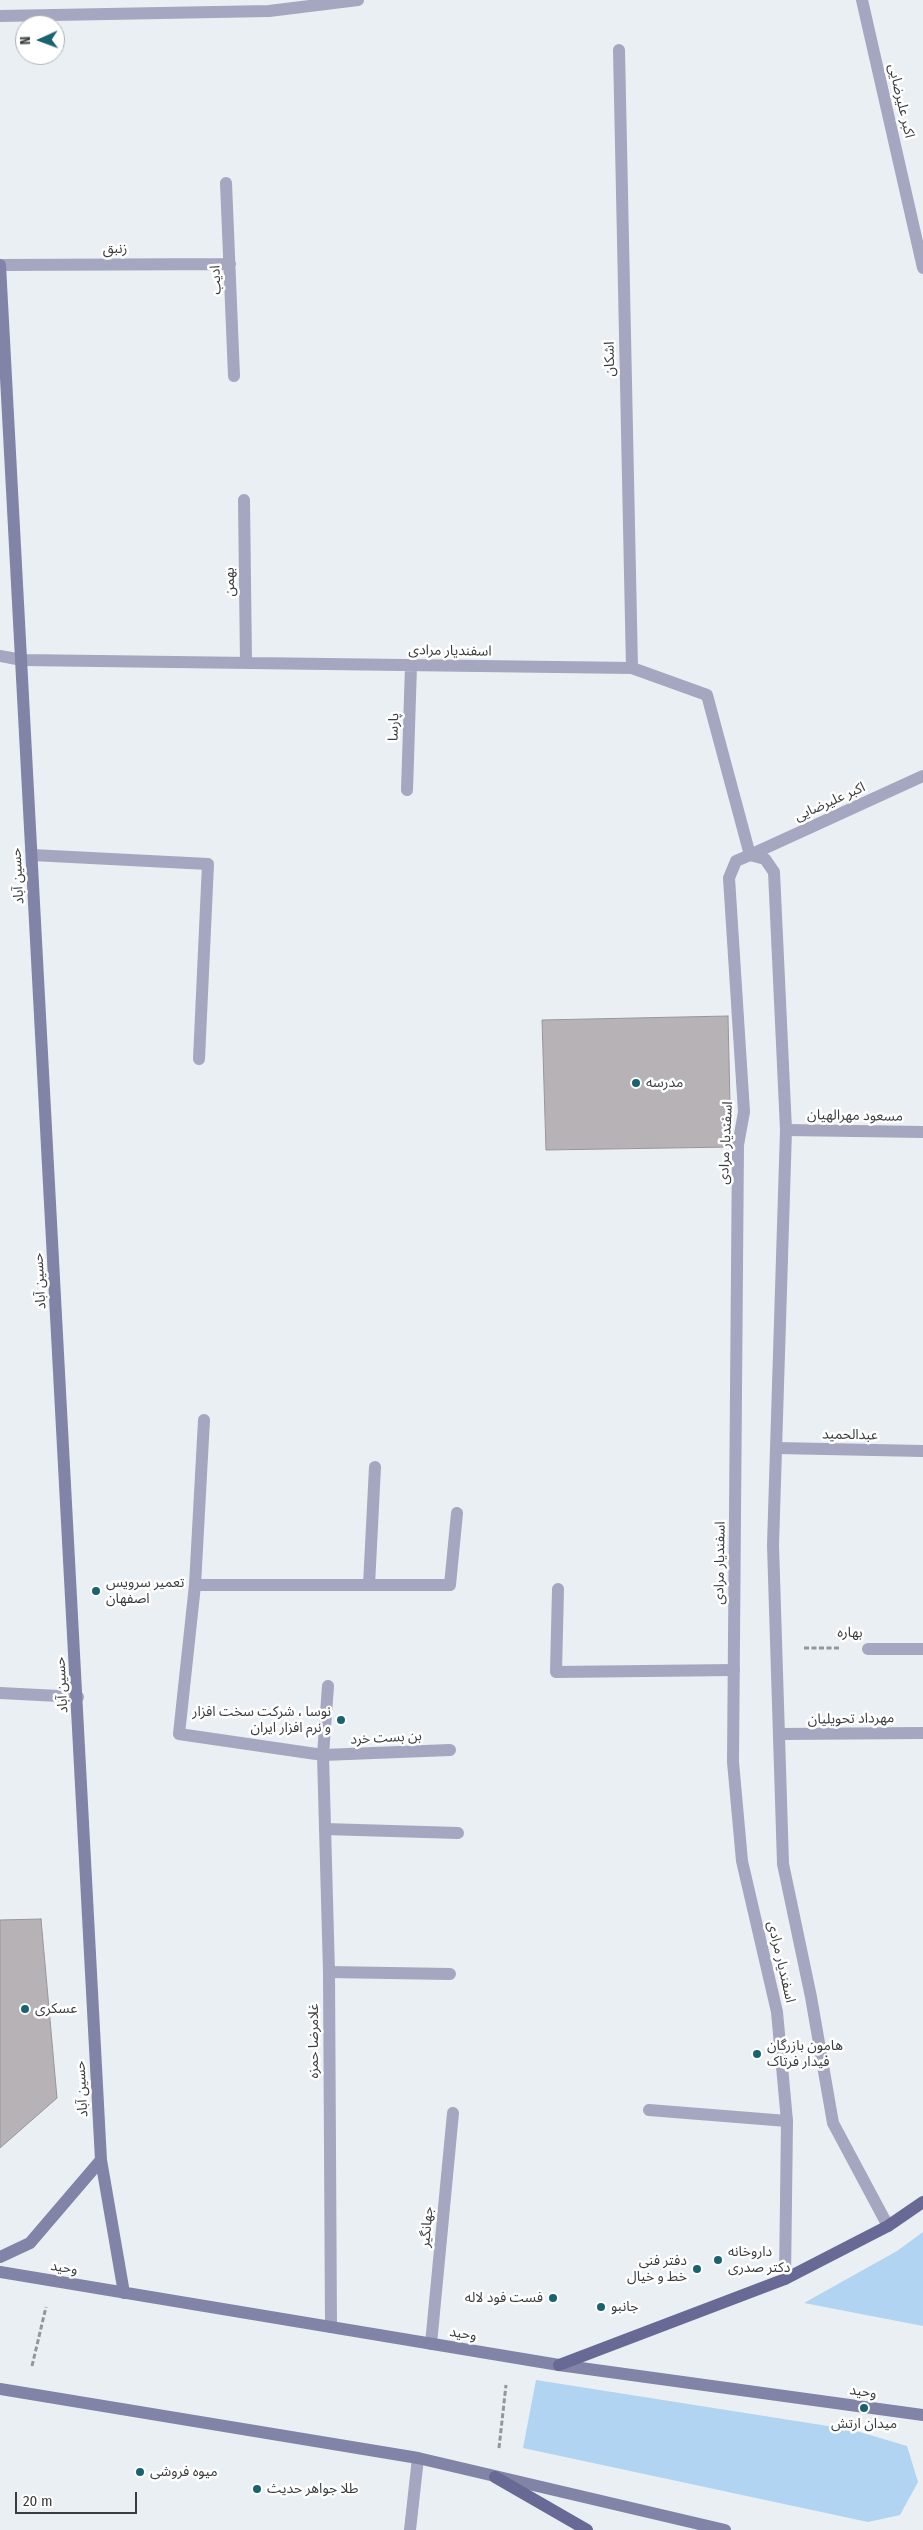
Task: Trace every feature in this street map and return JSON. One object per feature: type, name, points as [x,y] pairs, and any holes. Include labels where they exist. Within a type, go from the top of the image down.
[{"type":"main road","name":"حسین آباد","points":[[0,265],[78,1697],[101,2160],[124,2293]]},
{"type":"main road","points":[[0,2258],[30,2243],[101,2160]]},
{"type":"main road","points":[[559,2365],[784,2280],[888,2226],[923,2202]]},
{"type":"main road","name":"وحید","points":[[0,2272],[559,2365],[923,2415]]},
{"type":"main road","points":[[0,2389],[418,2458],[726,2530]]},
{"type":"main road","points":[[495,2477],[588,2530]]},
{"type":"street","points":[[0,16],[269,11],[358,0]]},
{"type":"street","name":"اکبر علیرضایی","points":[[862,0],[923,268]]},
{"type":"street","name":"اشکان","points":[[618,50],[632,668]]},
{"type":"street","name":"ادیب","points":[[226,183],[234,376]]},
{"type":"street","name":"زنبق","points":[[0,265],[230,264]]},
{"type":"street","name":"بهمن","points":[[244,500],[246,663]]},
{"type":"street","name":"اسفندیار مرادی","points":[[0,656],[22,660],[632,668],[707,695],[750,855]]},
{"type":"street","name":"پارسا","points":[[407,790],[412,666]]},
{"type":"street","name":"اکبر علیرضایی","points":[[750,855],[923,776]]},
{"type":"street","points":[[32,855],[208,864],[199,1059]]},
{"type":"street","name":"اسفندیار مرادی","points":[[784,2280],[787,2121],[777,2012],[742,1861],[733,1762],[738,1145],[744,1112],[729,878],[736,861],[750,855],[766,859],[774,872],[786,1130],[773,1545],[783,1864],[811,1997],[833,2123],[888,2226]]},
{"type":"street","name":"مسعود مهرالهیان","points":[[786,1130],[923,1132]]},
{"type":"street","points":[[204,1420],[195,1585],[450,1585],[457,1513]]},
{"type":"street","name":"عبدالحمید","points":[[777,1448],[923,1451]]},
{"type":"street","points":[[369,1584],[375,1467]]},
{"type":"street","name":"بن بست خرد","points":[[195,1585],[180,1734],[323,1756],[450,1750]]},
{"type":"street","points":[[558,1589],[556,1672],[734,1670]]},
{"type":"street","name":"بهاره","points":[[868,1649],[923,1649]]},
{"type":"street","name":"غلامرضا حمزه","points":[[328,1686],[323,1756],[329,1972],[331,2327]]},
{"type":"street","points":[[0,1694],[78,1697]]},
{"type":"street","name":"مهرداد تحویلیان","points":[[779,1734],[923,1733]]},
{"type":"street","points":[[325,1829],[458,1833]]},
{"type":"street","points":[[329,1972],[450,1974]]},
{"type":"street","points":[[649,2110],[787,2121]]},
{"type":"street","name":"جهانگیر","points":[[431,2344],[453,2112]]},
{"type":"street","points":[[410,2530],[418,2458]]},
{"type":"path","name":"بهاره","points":[[776,1648],[868,1649]]},
{"type":"path","points":[[26,2394],[52,2281]]},
{"type":"path","points":[[495,2477],[510,2357]]},
{"type":"shaded area","points":[[923,2232],[923,2326],[804,2303],[897,2251]]},
{"type":"shaded area","points":[[536,2380],[853,2430],[907,2446],[918,2482],[900,2515],[868,2522],[523,2448]]},
{"type":"building","name":"مدرسه","points":[[728,1016],[731,1147],[546,1150],[542,1020]]},
{"type":"building","name":"عسکری","points":[[41,1919],[57,2098],[0,2148],[0,1920]]},
{"type":"place","name":"مدرسه","points":[[636,1083]]},
{"type":"place","name":"تعمیر سرویس اصفهان","points":[[96,1591]]},
{"type":"place","name":"نوسا ، شرکت سخت افزار و نرم افزار ایران","points":[[341,1720]]},
{"type":"place","name":"عسکری","points":[[25,2009]]},
{"type":"place","name":"هامون بازرگان فیدار فرتاک","points":[[757,2054]]},
{"type":"place","name":"داروخانه دکتر صدری","points":[[718,2260]]},
{"type":"place","name":"دفتر فنی خط و خیال","points":[[697,2269]]},
{"type":"place","name":"فست فود لاله","points":[[553,2298]]},
{"type":"place","name":"جانبو","points":[[601,2307]]},
{"type":"place","name":"میدان ارتش","points":[[864,2408]]},
{"type":"place","name":"میوه فروشی","points":[[140,2472]]},
{"type":"place","name":"طلا جواهر حدیث","points":[[257,2489]]}]
